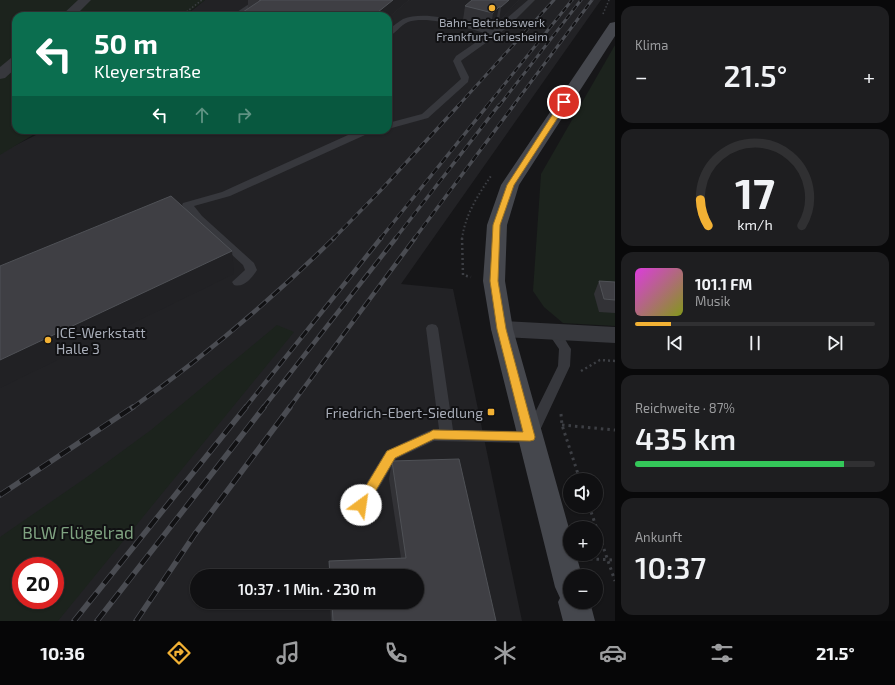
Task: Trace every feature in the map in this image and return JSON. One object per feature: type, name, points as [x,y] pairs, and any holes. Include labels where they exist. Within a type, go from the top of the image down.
[{"type":"street","points":[[72,12],[85,0]]},
{"type":"street","points":[[565,569],[502,329],[494,281],[496,225],[510,185],[608,22]]},
{"type":"street","points":[[0,75],[12,64]]},
{"type":"street","points":[[502,329],[552,330],[615,335]]},
{"type":"street","points":[[576,609],[579,621]]},
{"type":"lane","points":[[240,12],[260,0]]},
{"type":"lane","points":[[392,125],[425,116],[464,80],[465,77],[457,61],[459,58],[495,33],[532,0]]},
{"type":"lane","points":[[392,31],[404,22],[415,19],[437,20],[495,33]]},
{"type":"lane","points":[[238,282],[247,276],[250,270],[248,263],[198,218],[187,205],[226,194],[359,134]]},
{"type":"lane","points":[[432,328],[447,435]]},
{"type":"lane","points":[[361,505],[391,455],[433,435],[530,437],[564,366],[565,349],[552,330]]},
{"type":"path","points":[[186,12],[202,0]]},
{"type":"path","points":[[608,22],[610,0]]},
{"type":"path","points":[[576,374],[600,360],[615,361]]},
{"type":"path","points":[[560,410],[562,425],[578,473]]},
{"type":"path","points":[[562,425],[615,430]]},
{"type":"path","points":[[591,513],[615,582]]},
{"type":"shaded area","points":[[205,0],[601,0],[401,284],[453,289],[522,621],[0,621],[0,153],[38,134],[392,134],[392,12],[190,12]]},
{"type":"green space","points":[[0,0],[81,0],[68,12],[12,12],[12,62],[0,72]]},
{"type":"green space","points":[[88,0],[205,0],[189,12],[74,12]]},
{"type":"green space","points":[[615,45],[615,326],[563,323],[544,307],[533,291],[541,174]]},
{"type":"green space","points":[[12,68],[12,134],[34,134],[0,155],[0,78]]},
{"type":"green space","name":"BLW Flügelrad","points":[[277,325],[294,332],[58,621],[0,621],[0,537],[87,477],[151,430]]},
{"type":"building","points":[[261,0],[393,0],[378,12],[243,12]]},
{"type":"building","points":[[472,0],[509,0],[493,13],[465,6]]},
{"type":"building","name":"ICE-Werkstatt Halle 3","points":[[171,196],[232,251],[0,360],[0,266]]},
{"type":"building","points":[[599,281],[615,282],[615,300],[604,299]]},
{"type":"building","points":[[459,459],[496,621],[333,621],[332,609],[424,609],[424,569],[330,569],[329,561],[406,558],[392,461]]},
{"type":"railway","points":[[458,106],[554,0]]},
{"type":"railway","points":[[487,106],[572,0]]},
{"type":"railway","points":[[499,106],[581,0]]},
{"type":"railway","points":[[513,106],[592,0]]},
{"type":"railway","points":[[334,238],[380,191],[459,105]]},
{"type":"railway","points":[[380,239],[488,105]]},
{"type":"railway","points":[[395,239],[499,105]]},
{"type":"railway","points":[[414,239],[514,105]]},
{"type":"railway","points":[[132,408],[185,369],[261,306],[334,238]]},
{"type":"railway","points":[[245,408],[381,238]]},
{"type":"railway","points":[[263,408],[396,238]]},
{"type":"railway","points":[[289,408],[415,238]]},
{"type":"railway","points":[[0,495],[133,407]]},
{"type":"railway","points":[[74,621],[246,407]]},
{"type":"railway","points":[[97,621],[264,407]]},
{"type":"railway","points":[[136,621],[195,534],[290,407]]},
{"type":"place","name":"Bahn-Betriebswerk Frankfurt-Griesheim","points":[[492,8]]},
{"type":"place","name":"ICE-Werkstatt Halle 3","points":[[48,340]]},
{"type":"place","name":"Friedrich-Ebert-Siedlung","points":[[491,412]]},
{"type":"route","points":[[361,505],[391,455],[433,435],[530,437],[502,329],[494,281],[496,225],[510,185],[564,102]]}]
